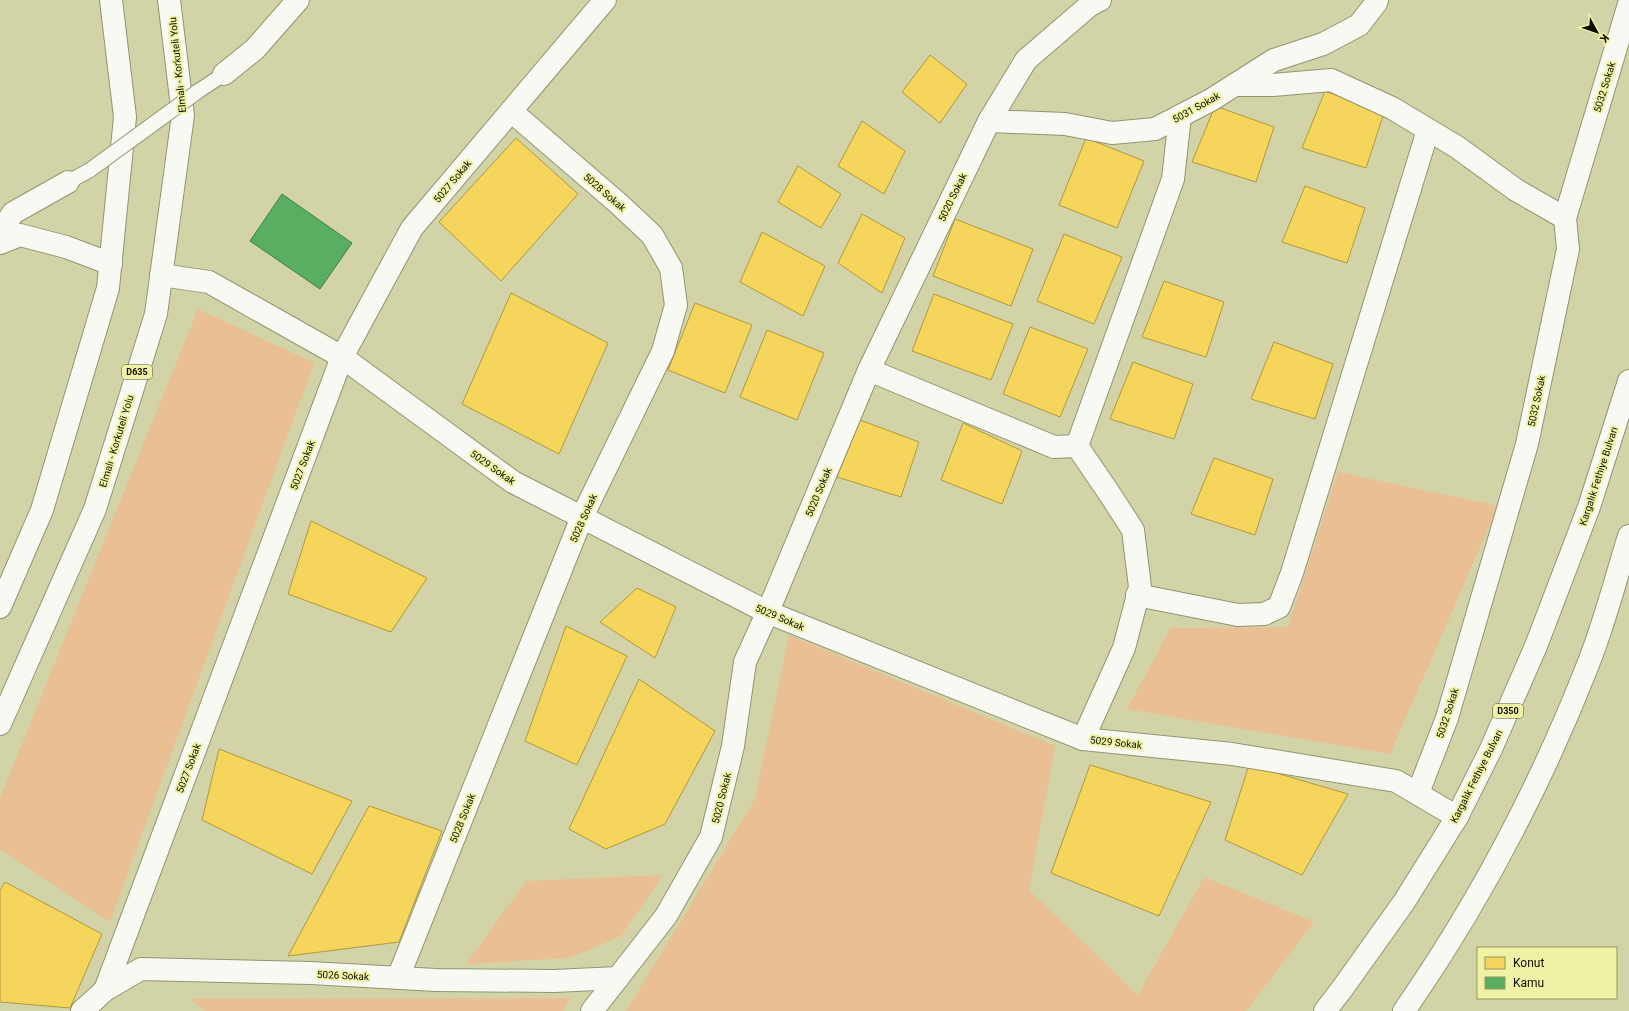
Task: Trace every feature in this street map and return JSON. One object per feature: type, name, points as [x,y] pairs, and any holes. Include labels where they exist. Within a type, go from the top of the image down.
[{"type":"main road","points":[[0,607],[42,510],[108,288],[125,116],[111,0]]},
{"type":"main road","name":"Elmalı - Korkuteli Yolu","points":[[0,724],[95,509],[156,314],[183,115],[169,0]]},
{"type":"main road","points":[[224,74],[255,48],[298,0]]},
{"type":"main road","name":"5027 Sokak","points":[[105,990],[342,357],[412,228],[606,0]]},
{"type":"main road","name":"5020 Sokak","points":[[592,1011],[666,916],[711,837],[733,746],[744,662],[767,612],[869,370],[989,121],[1026,60],[1090,5],[1100,0]]},
{"type":"main road","name":"5031 Sokak","points":[[989,121],[1065,124],[1112,133],[1155,129],[1235,85],[1274,60],[1323,44],[1359,25],[1377,0]]},
{"type":"main road","name":"5032 Sokak","points":[[1418,794],[1447,718],[1527,444],[1568,249],[1565,218],[1629,4]]},
{"type":"main road","points":[[1235,85],[1273,85],[1331,80],[1392,108],[1457,147],[1516,190],[1565,218]]},
{"type":"main road","name":"5028 Sokak","points":[[398,978],[582,517],[663,351],[676,305],[671,268],[652,235],[619,204],[511,111]]},
{"type":"main road","points":[[1077,446],[1173,179],[1180,116]]},
{"type":"main road","points":[[1137,595],[1238,614],[1264,614],[1279,607],[1294,565],[1428,130]]},
{"type":"main road","points":[[0,232],[13,213],[68,182]]},
{"type":"main road","points":[[0,243],[20,235],[66,247],[111,264]]},
{"type":"main road","name":"5029 Sokak","points":[[161,275],[209,282],[342,357],[513,482],[767,612],[1084,739],[1232,754],[1396,781],[1457,817]]},
{"type":"main road","points":[[869,370],[1054,447],[1077,446]]},
{"type":"main road","name":"Kargalık Fethiye Bulvarı","points":[[1325,1011],[1404,902],[1457,817],[1491,749],[1536,646],[1589,507],[1629,381]]},
{"type":"main road","points":[[1077,446],[1133,530],[1140,587],[1124,648],[1084,739]]},
{"type":"main road","points":[[1404,1011],[1431,972],[1467,914],[1513,832],[1554,745],[1589,661],[1629,536]]},
{"type":"main road","name":"5026 Sokak","points":[[82,1011],[105,990],[141,969],[311,973],[436,980],[554,981],[618,978]]},
{"type":"lane","points":[[68,182],[90,170],[224,74]]},
{"type":"shaded area","points":[[198,309],[314,363],[110,922],[0,849],[0,798]]},
{"type":"shaded area","points":[[1338,472],[1498,506],[1390,754],[1127,709],[1171,628],[1288,627]]},
{"type":"shaded area","points":[[789,635],[1055,746],[1029,890],[1138,995],[1204,877],[1314,922],[1246,1011],[626,1011],[755,799]]},
{"type":"shaded area","points":[[663,875],[621,936],[570,958],[466,964],[526,881]]},
{"type":"shaded area","points":[[571,998],[563,1011],[205,1011],[190,999]]},
{"type":"building: Konut","points":[[930,55],[967,84],[940,123],[902,92]]},
{"type":"building: Konut","points":[[1325,91],[1384,113],[1366,168],[1302,148]]},
{"type":"building: Konut","points":[[1215,106],[1274,127],[1256,182],[1192,162]]},
{"type":"building: Konut","points":[[862,121],[905,151],[884,194],[838,166]]},
{"type":"building: Konut","points":[[516,138],[578,194],[501,281],[439,222]]},
{"type":"building: Konut","points":[[1086,138],[1144,161],[1117,228],[1059,205]]},
{"type":"building: Konut","points":[[798,166],[841,194],[821,228],[778,202]]},
{"type":"building: Konut","points":[[1305,186],[1365,208],[1347,263],[1282,242]]},
{"type":"building: Konut","points":[[862,214],[905,238],[882,293],[838,263]]},
{"type":"building: Konut","points":[[955,219],[1033,249],[1011,306],[933,276]]},
{"type":"building: Konut","points":[[762,232],[825,266],[803,316],[740,282]]},
{"type":"building: Konut","points":[[1064,234],[1122,257],[1094,324],[1037,301]]},
{"type":"building: Konut","points":[[1164,281],[1224,302],[1206,357],[1142,337]]},
{"type":"building: Konut","points":[[511,293],[608,343],[559,454],[462,404]]},
{"type":"building: Konut","points":[[934,294],[1013,324],[991,380],[912,351]]},
{"type":"building: Konut","points":[[695,303],[752,325],[725,393],[668,370]]},
{"type":"building: Konut","points":[[1030,327],[1088,349],[1060,417],[1003,394]]},
{"type":"building: Konut","points":[[767,330],[824,353],[797,420],[740,397]]},
{"type":"building: Konut","points":[[1274,342],[1333,364],[1315,419],[1251,399]]},
{"type":"building: Konut","points":[[1133,362],[1193,384],[1174,439],[1110,419]]},
{"type":"building: Konut","points":[[860,420],[919,442],[901,497],[837,477]]},
{"type":"building: Konut","points":[[963,423],[1022,451],[1002,504],[941,480]]},
{"type":"building: Konut","points":[[1214,458],[1273,479],[1255,535],[1191,514]]},
{"type":"building: Konut","points":[[311,521],[427,578],[391,632],[288,594]]},
{"type":"building: Konut","points":[[637,588],[676,607],[655,658],[600,622]]},
{"type":"building: Konut","points":[[566,626],[627,656],[577,765],[525,741]]},
{"type":"building: Konut","points":[[639,679],[715,731],[665,824],[606,849],[569,829]]},
{"type":"building: Konut","points":[[219,749],[352,801],[312,874],[202,820]]},
{"type":"building: Konut","points":[[1090,765],[1211,802],[1159,916],[1051,873]]},
{"type":"building: Konut","points":[[1249,765],[1348,794],[1302,875],[1225,840]]},
{"type":"building: Konut","points":[[369,806],[442,831],[399,942],[288,956]]},
{"type":"building: Konut","points":[[5,882],[102,934],[70,1008],[0,1002],[0,890]]},
{"type":"building: Kamu","points":[[282,194],[352,243],[320,289],[250,241]]}]
